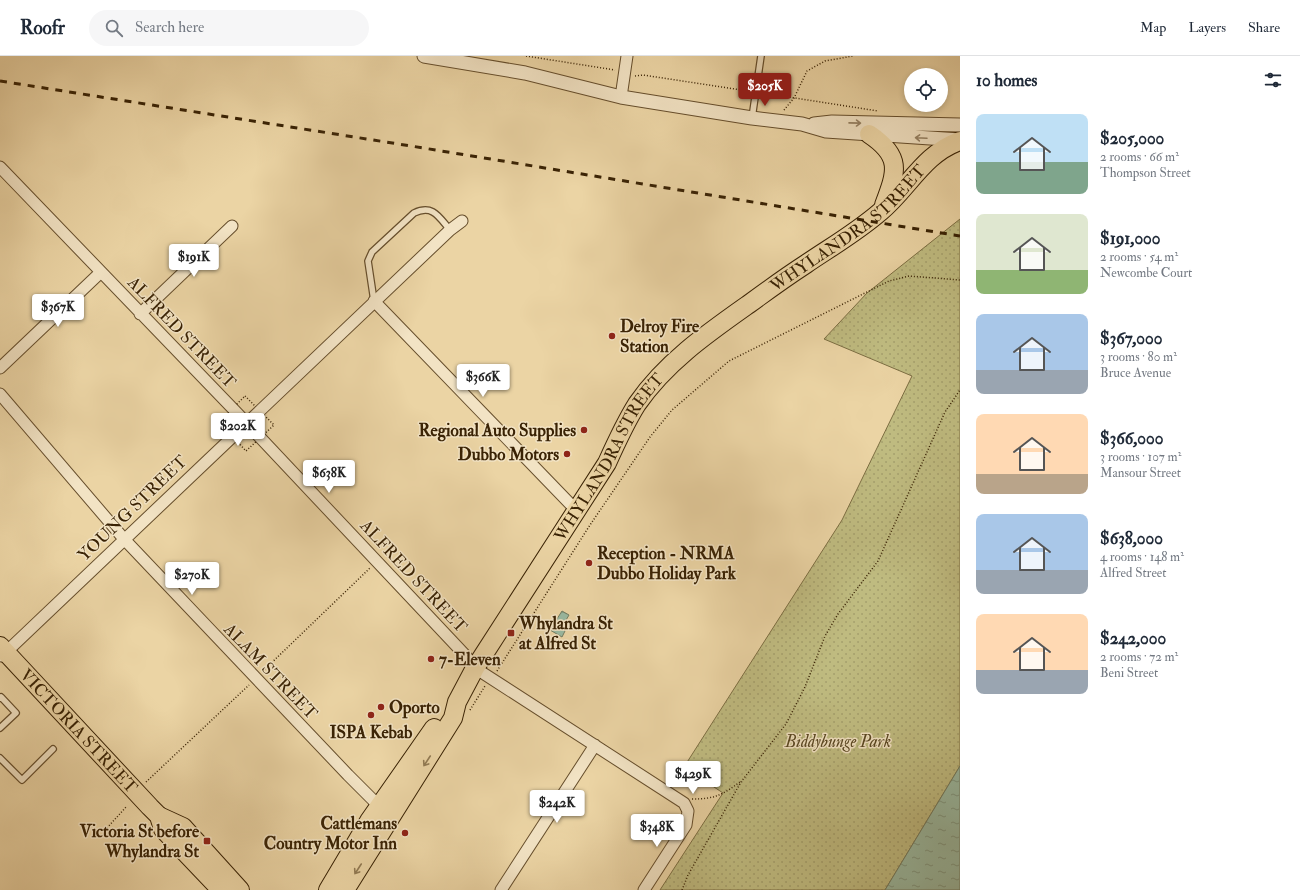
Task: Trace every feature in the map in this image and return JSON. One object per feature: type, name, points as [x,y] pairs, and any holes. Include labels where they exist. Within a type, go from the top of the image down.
[{"type":"highway","points":[[869,134],[884,144],[891,153],[895,168],[888,194],[881,212]]},
{"type":"highway","name":"WHYLANDRA STREET","points":[[345,890],[453,718],[462,708],[475,668],[607,464],[623,428],[637,404],[668,368],[690,347],[806,263],[839,244],[881,212],[935,154],[949,144],[960,140]]},
{"type":"highway","name":"VICTORIA STREET","points":[[2,652],[158,816],[163,829],[221,890]]},
{"type":"highway","name":"WHYLANDRA STREET","points":[[328,890],[379,805],[445,712],[462,708]]},
{"type":"highway","name":"VICTORIA STREET","points":[[158,816],[183,827],[240,890]]},
{"type":"street","points":[[424,56],[525,74],[621,97],[752,118],[802,124],[826,131],[960,140]]},
{"type":"street","points":[[621,97],[627,56]]},
{"type":"street","points":[[802,124],[832,122],[960,125]]},
{"type":"street","name":"ALFRED STREET","points":[[0,167],[246,423],[465,655],[475,668],[677,797],[684,803],[688,811],[686,825],[644,890]]},
{"type":"street","name":"YOUNG STREET","points":[[2,652],[124,539],[374,301],[450,230],[462,221]]},
{"type":"street","points":[[140,314],[232,226]]},
{"type":"street","points":[[0,368],[101,272]]},
{"type":"street","points":[[374,301],[576,510]]},
{"type":"street","name":"ALAM STREET","points":[[0,394],[124,539],[255,679],[379,805]]},
{"type":"street","points":[[501,890],[595,745]]},
{"type":"street","points":[[379,805],[384,808],[390,807],[401,800]]},
{"type":"lane","points":[[752,118],[761,56]]},
{"type":"lane","points":[[374,301],[368,261],[372,252],[414,213],[420,210],[432,210],[450,230]]},
{"type":"lane","points":[[0,698],[1,697],[16,713],[0,728]]},
{"type":"lane","points":[[0,758],[22,780],[52,749]]},
{"type":"path","points":[[526,56],[624,76],[643,75],[879,111]]},
{"type":"path","points":[[776,121],[794,98],[807,71],[825,61],[854,56]]},
{"type":"path","points":[[462,708],[491,678],[590,525],[650,437],[672,410],[729,361],[889,281],[909,276],[960,280]]},
{"type":"path","points":[[682,890],[688,875],[741,782],[786,724],[805,687],[825,636],[851,595],[878,561],[945,412],[960,390]]},
{"type":"path","points":[[677,797],[709,799],[721,795],[741,782]]},
{"type":"path","points":[[106,828],[126,807]]},
{"type":"green space","name":"Biddybunge Park","points":[[960,219],[960,766],[885,890],[660,890],[723,793],[684,767],[842,520],[912,376],[824,339],[867,293]]},
{"type":"water","points":[[562,611],[569,615],[562,627],[565,631],[562,637],[550,630]]},
{"type":"water","points":[[960,766],[960,890],[885,890]]},
{"type":"railway","points":[[0,81],[411,146],[960,236]]},
{"type":"place","name":"Delroy Fire Station","points":[[612,336]]},
{"type":"place","name":"Regional Auto Supplies","points":[[584,430]]},
{"type":"place","name":"Dubbo Motors","points":[[567,454]]},
{"type":"place","name":"Reception - NRMA Dubbo Holiday Park","points":[[589,563]]},
{"type":"place","name":"Whylandra St at Alfred St","points":[[511,633]]},
{"type":"place","name":"7-Eleven","points":[[431,659]]},
{"type":"place","name":"Oporto","points":[[381,707]]},
{"type":"place","name":"ISPA Kebab","points":[[371,715]]},
{"type":"place","name":"Cattlemans Country Motor Inn","points":[[405,833]]},
{"type":"place","name":"Victoria St before Whylandra St","points":[[207,841]]}]
